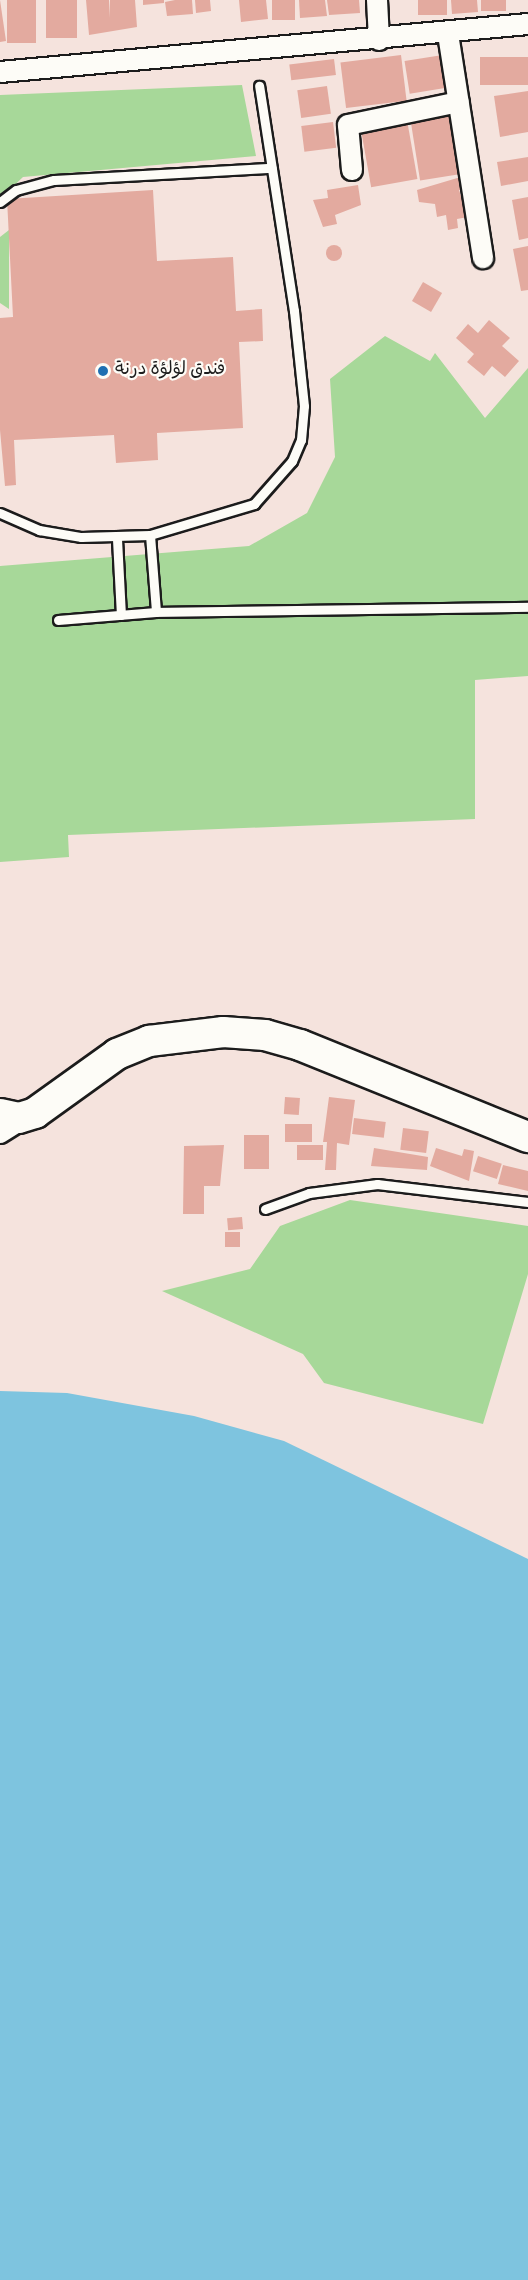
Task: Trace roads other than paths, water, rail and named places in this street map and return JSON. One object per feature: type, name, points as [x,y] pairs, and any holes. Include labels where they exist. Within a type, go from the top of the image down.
[{"type":"main road","points":[[27,1109],[98,1054],[132,1036],[177,1025],[225,1021],[299,1034],[528,1124]]},
{"type":"main road","points":[[27,1109],[132,1047],[182,1034],[244,1033],[300,1045],[528,1137]]},
{"type":"main road","points":[[0,1094],[14,1098],[27,1109]]},
{"type":"street","points":[[377,0],[379,40]]},
{"type":"street","points":[[0,72],[448,34],[528,24]]},
{"type":"street","points":[[448,34],[483,258]]},
{"type":"street","points":[[352,170],[348,124],[459,102]]},
{"type":"street","points":[[0,1133],[27,1109]]},
{"type":"lane","points":[[0,513],[39,530],[117,538],[150,535],[254,504],[276,483],[301,440],[304,406],[294,311],[259,86]]},
{"type":"lane","points":[[0,202],[16,190],[54,180],[272,168]]},
{"type":"lane","points":[[150,535],[156,612]]},
{"type":"lane","points":[[117,538],[121,615]]},
{"type":"lane","points":[[58,620],[156,612],[528,607]]},
{"type":"lane","points":[[265,1209],[309,1193],[377,1184],[528,1202]]},
{"type":"water","points":[[0,1391],[67,1393],[194,1416],[284,1441],[528,1559],[528,2280],[0,2280]]},
{"type":"place","name":"فندق لؤلؤة درنة","points":[[103,371]]}]
